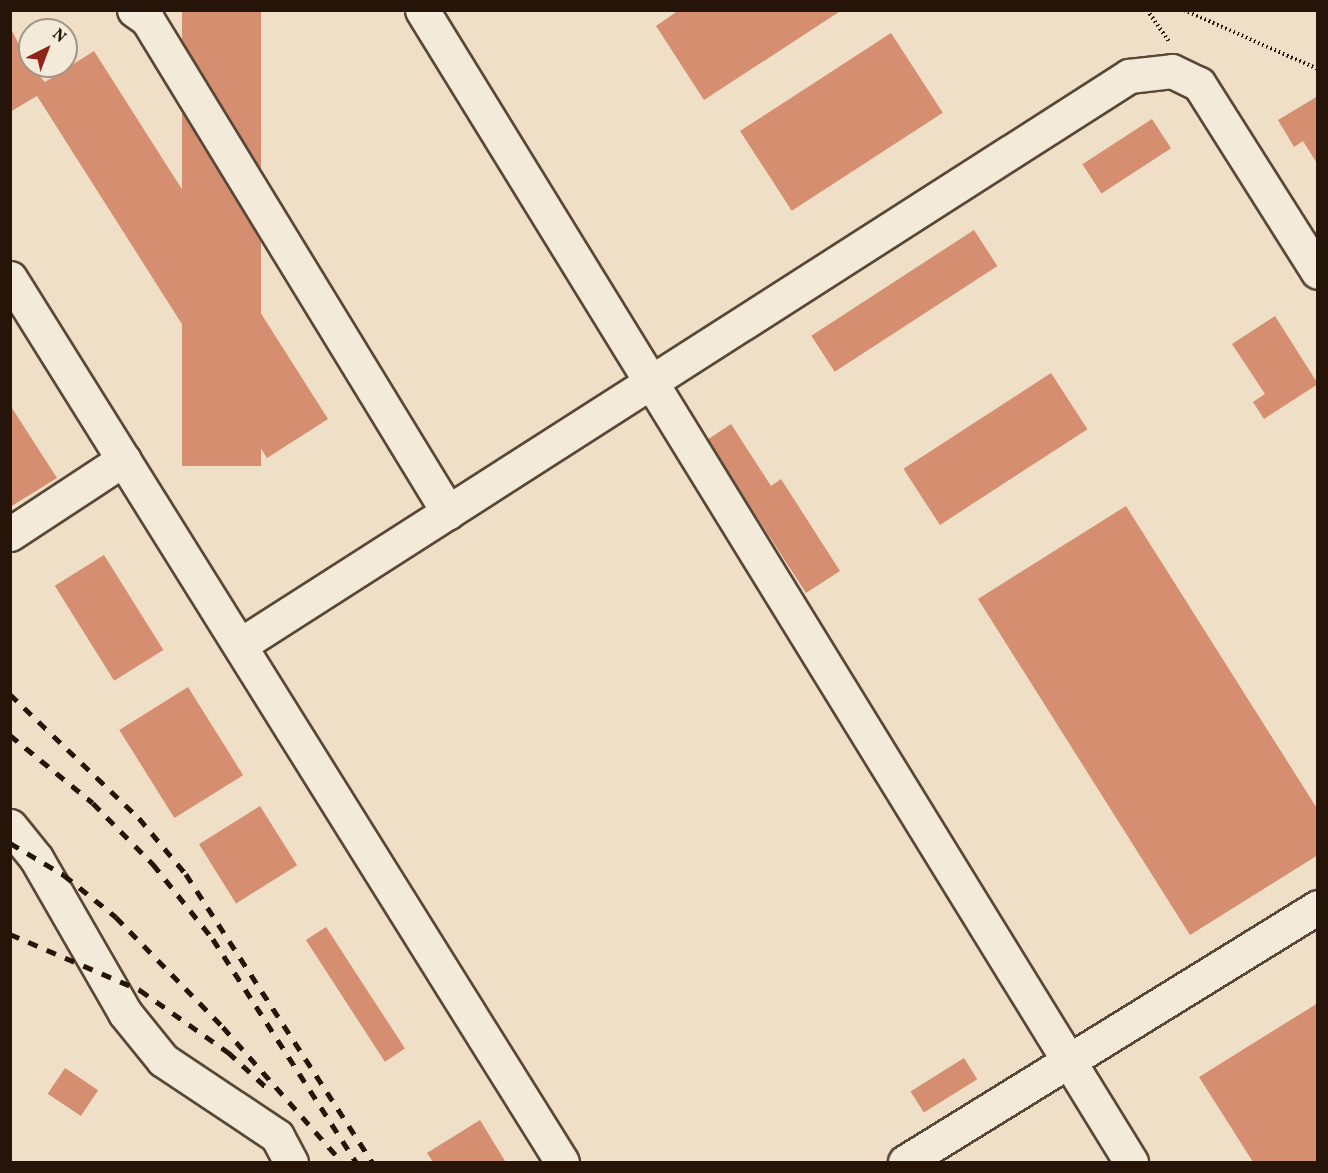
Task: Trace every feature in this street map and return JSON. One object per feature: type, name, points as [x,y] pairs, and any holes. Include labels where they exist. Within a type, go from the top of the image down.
[{"type":"lane","points":[[134,10],[147,19],[448,512]]},
{"type":"lane","points":[[422,10],[653,381],[1131,1162]]},
{"type":"lane","points":[[240,645],[1129,76],[1172,70],[1199,84],[1317,272]]},
{"type":"lane","points":[[10,278],[562,1162]]},
{"type":"lane","points":[[10,534],[124,459]]},
{"type":"lane","points":[[10,826],[36,858],[125,1013],[163,1060],[277,1136],[291,1162]]},
{"type":"lane","points":[[904,1162],[1317,907]]},
{"type":"path","points":[[1184,10],[1317,69]]},
{"type":"building","points":[[182,10],[261,10],[261,466],[182,466]]},
{"type":"building","points":[[679,10],[842,10],[704,100],[656,26]]},
{"type":"building","points":[[10,27],[18,43],[18,78],[41,78],[45,82],[51,78],[78,78],[78,61],[94,51],[328,419],[267,458],[37,96],[10,112]]},
{"type":"building","points":[[891,33],[943,113],[792,211],[740,131]]},
{"type":"building","points":[[1318,96],[1318,165],[1303,141],[1294,147],[1278,120]]},
{"type":"building","points":[[1152,119],[1171,148],[1101,194],[1082,164]]},
{"type":"building","points":[[974,230],[997,266],[835,372],[811,336]]},
{"type":"building","points":[[1275,316],[1318,384],[1264,419],[1253,402],[1265,394],[1232,344]]},
{"type":"building","points":[[1051,373],[1087,429],[940,525],[903,469]]},
{"type":"building","points":[[10,405],[57,478],[10,507]]},
{"type":"building","points":[[731,424],[771,486],[781,479],[840,571],[806,593],[707,440]]},
{"type":"building","points":[[1126,506],[1318,810],[1318,855],[1190,935],[978,599]]},
{"type":"building","points":[[104,555],[163,650],[114,681],[55,586]]},
{"type":"building","points":[[188,687],[243,775],[174,818],[119,730]]},
{"type":"building","points":[[260,806],[297,865],[236,904],[199,844]]},
{"type":"building","points":[[326,927],[405,1049],[385,1062],[306,940]]},
{"type":"building","points":[[1318,1003],[1318,1162],[1253,1162],[1199,1077]]},
{"type":"building","points":[[964,1058],[977,1079],[924,1113],[911,1091]]},
{"type":"building","points":[[65,1068],[98,1090],[81,1116],[48,1094]]},
{"type":"building","points":[[480,1120],[505,1161],[433,1162],[427,1153]]},
{"type":"railway","points":[[10,694],[139,818],[186,874],[372,1162]]},
{"type":"railway","points":[[10,735],[93,803],[153,864],[213,939],[356,1162]]},
{"type":"railway","points":[[10,843],[64,875],[116,917],[223,1027],[342,1162]]},
{"type":"railway","points":[[10,934],[140,990],[228,1052],[266,1087]]}]
